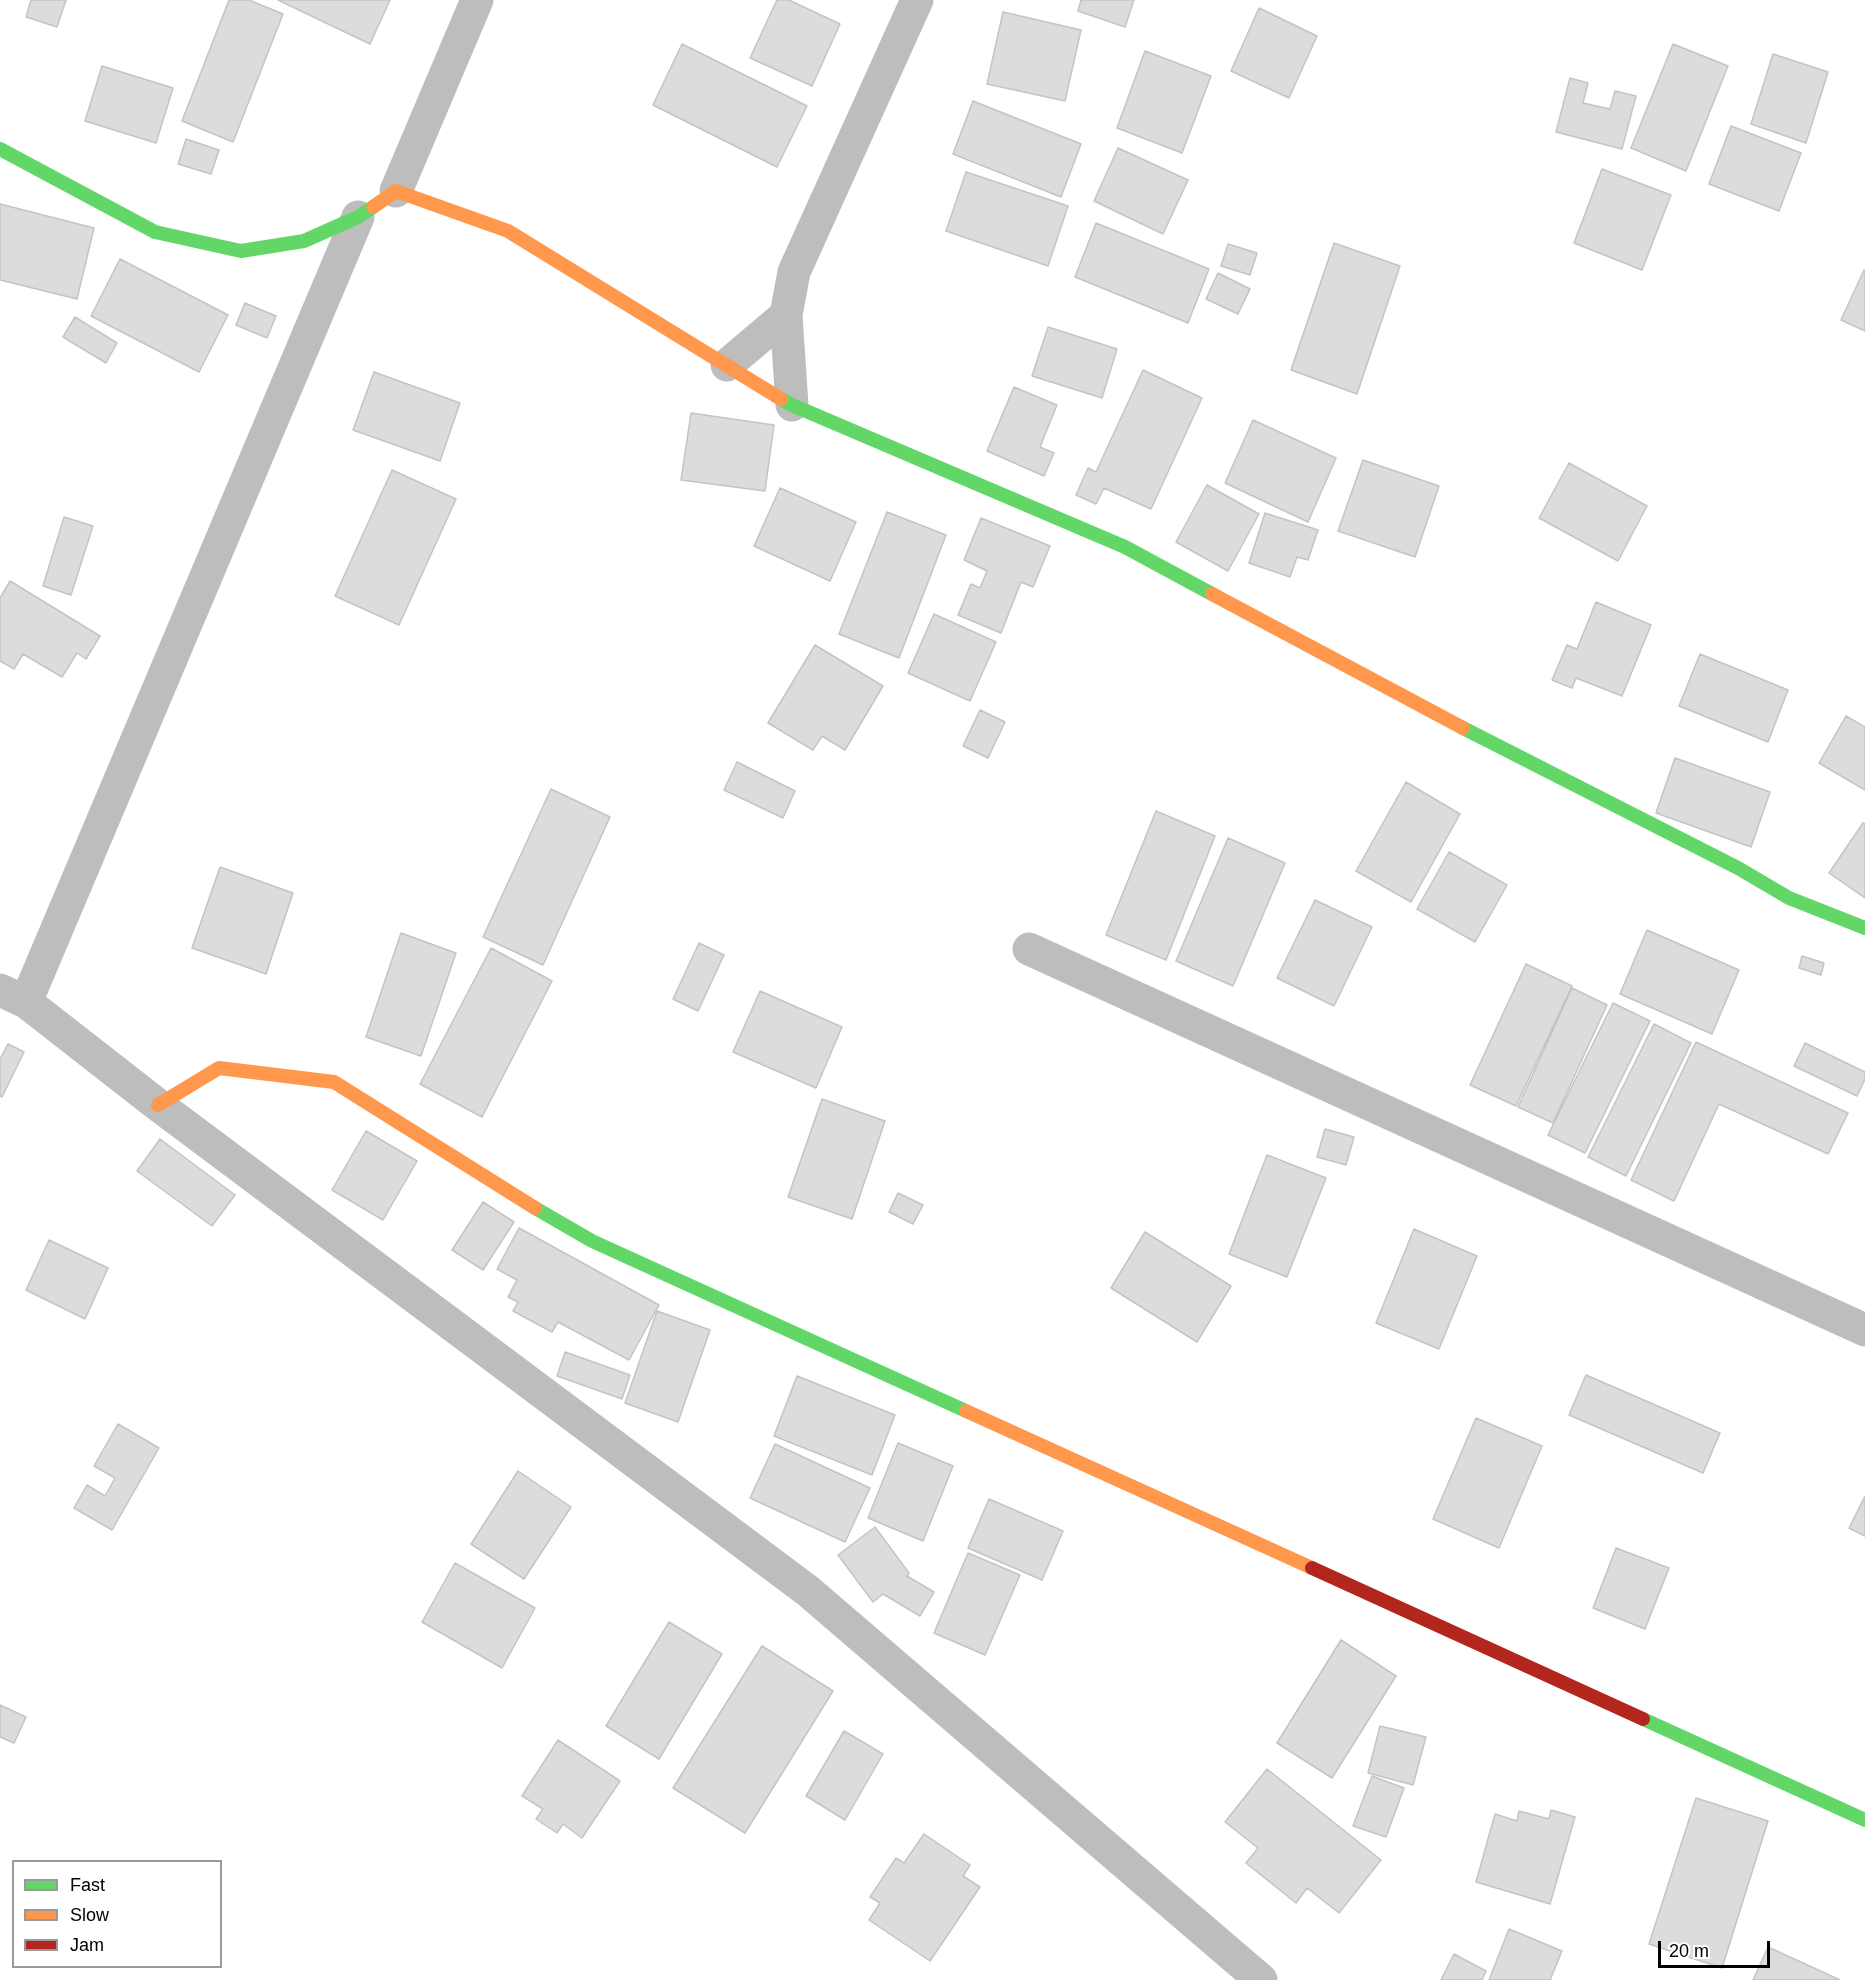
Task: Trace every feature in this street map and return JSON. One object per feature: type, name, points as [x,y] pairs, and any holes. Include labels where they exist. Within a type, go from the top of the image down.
[{"type":"street","points":[[0,149],[155,232],[241,251],[304,241],[358,217],[396,191],[477,0]]},
{"type":"street","points":[[792,405],[786,315],[794,272],[917,0]]},
{"type":"street","points":[[396,191],[508,231],[792,405],[1125,547],[1395,693],[1738,868],[1789,898],[1865,928]]},
{"type":"street","points":[[358,217],[13,996],[808,1591],[1261,1980]]},
{"type":"street","points":[[727,365],[786,315]]},
{"type":"street","points":[[1029,949],[1865,1329]]},
{"type":"street","points":[[158,1105],[219,1068],[334,1082],[528,1204],[592,1241],[1865,1820]]},
{"type":"building","points":[[31,0],[66,0],[57,27],[26,17]]},
{"type":"building","points":[[229,0],[249,0],[283,14],[233,142],[182,121]]},
{"type":"building","points":[[278,0],[390,0],[370,44]]},
{"type":"building","points":[[777,0],[789,0],[840,24],[812,86],[750,58]]},
{"type":"building","points":[[1081,0],[1134,0],[1125,27],[1078,11]]},
{"type":"building","points":[[1259,8],[1317,36],[1289,98],[1231,71]]},
{"type":"building","points":[[1003,12],[1081,30],[1065,101],[987,84]]},
{"type":"building","points":[[682,44],[807,106],[777,167],[653,105]]},
{"type":"building","points":[[1673,44],[1728,66],[1686,171],[1631,148]]},
{"type":"building","points":[[1145,51],[1211,76],[1182,153],[1117,128]]},
{"type":"building","points":[[1773,54],[1828,72],[1806,143],[1751,124]]},
{"type":"building","points":[[102,66],[173,88],[156,143],[85,121]]},
{"type":"building","points":[[1570,78],[1588,83],[1583,103],[1610,109],[1615,91],[1636,96],[1622,149],[1556,132]]},
{"type":"building","points":[[973,101],[1081,144],[1061,197],[953,154]]},
{"type":"building","points":[[1731,126],[1801,153],[1779,211],[1709,184]]},
{"type":"building","points":[[186,139],[219,150],[211,174],[178,164]]},
{"type":"building","points":[[1118,148],[1188,180],[1163,234],[1094,201]]},
{"type":"building","points":[[1602,169],[1671,195],[1642,270],[1574,243]]},
{"type":"building","points":[[966,172],[1068,206],[1048,266],[946,231]]},
{"type":"building","points":[[0,204],[94,228],[77,299],[0,280]]},
{"type":"building","points":[[1096,223],[1209,269],[1188,323],[1075,277]]},
{"type":"building","points":[[1334,243],[1400,266],[1357,394],[1291,370]]},
{"type":"building","points":[[1228,244],[1257,253],[1250,275],[1221,266]]},
{"type":"building","points":[[120,259],[228,315],[199,372],[91,316]]},
{"type":"building","points":[[1865,270],[1865,331],[1841,320]]},
{"type":"building","points":[[1218,273],[1250,289],[1238,314],[1206,299]]},
{"type":"building","points":[[245,303],[276,316],[267,338],[236,325]]},
{"type":"building","points":[[75,317],[117,343],[106,363],[63,337]]},
{"type":"building","points":[[1048,327],[1117,349],[1102,398],[1032,376]]},
{"type":"building","points":[[1143,370],[1202,398],[1151,509],[1104,488],[1096,504],[1076,495],[1088,468],[1096,472]]},
{"type":"building","points":[[374,372],[460,403],[440,461],[353,430]]},
{"type":"building","points":[[1014,387],[1057,405],[1040,447],[1054,453],[1044,476],[987,451]]},
{"type":"building","points":[[691,413],[774,425],[765,491],[681,480]]},
{"type":"building","points":[[1253,420],[1336,458],[1308,522],[1225,483]]},
{"type":"building","points":[[1363,460],[1439,486],[1415,557],[1338,531]]},
{"type":"building","points":[[1569,463],[1647,506],[1618,561],[1539,518]]},
{"type":"building","points":[[392,470],[456,499],[399,625],[335,596]]},
{"type":"building","points":[[1207,485],[1259,514],[1228,571],[1176,542]]},
{"type":"building","points":[[780,488],[856,522],[830,581],[754,546]]},
{"type":"building","points":[[887,512],[946,535],[899,658],[839,634]]},
{"type":"building","points":[[1265,513],[1318,530],[1308,560],[1297,557],[1290,577],[1249,563]]},
{"type":"building","points":[[64,517],[93,526],[71,595],[43,586]]},
{"type":"building","points":[[981,518],[1050,546],[1033,587],[1021,582],[1001,633],[958,615],[971,584],[980,588],[987,571],[964,560]]},
{"type":"building","points":[[10,581],[100,636],[86,659],[77,653],[62,677],[23,654],[14,669],[0,661],[0,598]]},
{"type":"building","points":[[1596,602],[1651,625],[1622,696],[1576,678],[1572,688],[1552,680],[1567,645],[1577,649]]},
{"type":"building","points":[[934,614],[996,642],[970,701],[908,673]]},
{"type":"building","points":[[815,645],[883,686],[845,750],[822,736],[813,750],[768,723]]},
{"type":"building","points":[[1700,654],[1788,690],[1768,742],[1679,706]]},
{"type":"building","points":[[980,710],[1005,722],[988,758],[963,746]]},
{"type":"building","points":[[1846,716],[1865,727],[1865,790],[1819,763]]},
{"type":"building","points":[[1675,758],[1770,792],[1751,847],[1656,813]]},
{"type":"building","points":[[737,762],[795,791],[783,818],[724,790]]},
{"type":"building","points":[[1406,782],[1460,814],[1411,902],[1356,871]]},
{"type":"building","points":[[551,789],[610,817],[543,965],[483,937]]},
{"type":"building","points":[[1156,811],[1215,836],[1166,960],[1106,935]]},
{"type":"building","points":[[1863,823],[1865,824],[1865,898],[1829,873]]},
{"type":"building","points":[[1228,838],[1285,863],[1233,986],[1176,961]]},
{"type":"building","points":[[1449,852],[1507,885],[1475,942],[1417,909]]},
{"type":"building","points":[[220,867],[293,893],[266,974],[192,948]]},
{"type":"building","points":[[1315,900],[1372,927],[1334,1006],[1277,978]]},
{"type":"building","points":[[1647,930],[1739,970],[1712,1034],[1620,994]]},
{"type":"building","points":[[401,933],[456,953],[421,1056],[366,1037]]},
{"type":"building","points":[[699,943],[724,955],[698,1011],[673,999]]},
{"type":"building","points":[[491,948],[552,981],[482,1117],[420,1084]]},
{"type":"building","points":[[1802,956],[1824,963],[1821,975],[1799,968]]},
{"type":"building","points":[[1526,964],[1572,986],[1516,1106],[1470,1085]]},
{"type":"building","points":[[1572,988],[1607,1005],[1553,1123],[1518,1107]]},
{"type":"building","points":[[760,991],[842,1027],[816,1088],[733,1052]]},
{"type":"building","points":[[1613,1003],[1650,1021],[1585,1153],[1548,1135]]},
{"type":"building","points":[[1654,1024],[1691,1043],[1626,1176],[1588,1157]]},
{"type":"building","points":[[1696,1042],[1848,1113],[1828,1154],[1719,1104],[1674,1201],[1631,1180]]},
{"type":"building","points":[[1805,1043],[1865,1072],[1865,1079],[1857,1096],[1794,1066]]},
{"type":"building","points":[[8,1044],[24,1052],[2,1097],[0,1096],[0,1059]]},
{"type":"building","points":[[822,1099],[885,1121],[852,1219],[788,1197]]},
{"type":"building","points":[[1325,1129],[1354,1137],[1346,1165],[1317,1157]]},
{"type":"building","points":[[366,1131],[417,1161],[383,1220],[332,1190]]},
{"type":"building","points":[[160,1139],[235,1195],[212,1226],[137,1171]]},
{"type":"building","points":[[1267,1155],[1326,1178],[1287,1277],[1229,1254]]},
{"type":"building","points":[[898,1193],[923,1205],[913,1224],[889,1212]]},
{"type":"building","points":[[483,1202],[514,1222],[483,1270],[452,1250]]},
{"type":"building","points":[[519,1228],[659,1305],[629,1360],[558,1322],[552,1332],[513,1311],[518,1302],[508,1297],[517,1280],[497,1269]]},
{"type":"building","points":[[1414,1229],[1477,1256],[1439,1349],[1376,1323]]},
{"type":"building","points":[[1145,1232],[1231,1286],[1197,1342],[1111,1288]]},
{"type":"building","points":[[49,1240],[108,1268],[85,1319],[26,1290]]},
{"type":"building","points":[[657,1311],[710,1330],[678,1422],[625,1403]]},
{"type":"building","points":[[565,1352],[630,1375],[622,1399],[557,1376]]},
{"type":"building","points":[[1586,1375],[1720,1433],[1703,1473],[1569,1415]]},
{"type":"building","points":[[797,1376],[895,1415],[872,1475],[774,1436]]},
{"type":"building","points":[[1476,1418],[1542,1446],[1499,1548],[1433,1519]]},
{"type":"building","points":[[118,1424],[159,1448],[112,1530],[74,1508],[87,1485],[105,1496],[115,1478],[94,1466]]},
{"type":"building","points":[[898,1443],[953,1466],[923,1541],[868,1518]]},
{"type":"building","points":[[775,1444],[870,1488],[845,1542],[750,1498]]},
{"type":"building","points":[[518,1471],[571,1507],[524,1579],[471,1544]]},
{"type":"building","points":[[1865,1496],[1865,1536],[1849,1528]]},
{"type":"building","points":[[989,1499],[1063,1531],[1042,1580],[968,1548]]},
{"type":"building","points":[[875,1527],[909,1573],[907,1576],[934,1592],[920,1616],[883,1594],[873,1602],[838,1555]]},
{"type":"building","points":[[1616,1548],[1669,1568],[1645,1629],[1593,1608]]},
{"type":"building","points":[[968,1553],[1020,1575],[985,1655],[934,1633]]},
{"type":"building","points":[[455,1563],[535,1608],[502,1668],[422,1622]]},
{"type":"building","points":[[669,1622],[722,1654],[659,1759],[606,1726]]},
{"type":"building","points":[[1341,1640],[1396,1676],[1332,1778],[1277,1743]]},
{"type":"building","points":[[762,1646],[833,1691],[745,1833],[673,1788]]},
{"type":"building","points":[[0,1705],[26,1717],[14,1743],[0,1737]]},
{"type":"building","points":[[1380,1726],[1426,1737],[1413,1785],[1368,1773]]},
{"type":"building","points":[[844,1731],[883,1754],[845,1820],[806,1796]]},
{"type":"building","points":[[558,1740],[620,1781],[582,1838],[563,1824],[557,1833],[536,1819],[543,1809],[522,1796]]},
{"type":"building","points":[[1267,1769],[1381,1860],[1339,1913],[1307,1888],[1296,1903],[1246,1863],[1258,1848],[1225,1822]]},
{"type":"building","points":[[1372,1776],[1404,1788],[1386,1837],[1353,1826]]},
{"type":"building","points":[[1696,1798],[1768,1821],[1722,1968],[1649,1944]]},
{"type":"building","points":[[1551,1810],[1575,1817],[1550,1904],[1476,1882],[1495,1814],[1517,1821],[1519,1811],[1549,1819]]},
{"type":"building","points":[[924,1834],[970,1865],[963,1876],[980,1887],[930,1961],[869,1920],[880,1903],[870,1897],[896,1858],[904,1863]]},
{"type":"building","points":[[1509,1929],[1562,1951],[1550,1980],[1489,1980]]},
{"type":"building","points":[[1768,1947],[1840,1980],[1753,1980]]},
{"type":"building","points":[[1454,1954],[1486,1971],[1482,1980],[1441,1980]]},
{"type":"traffic: fast","points":[[0,149],[155,232],[241,251],[304,241],[358,217],[373,207]]},
{"type":"traffic: fast","points":[[781,399],[1125,547],[1212,594]]},
{"type":"traffic: fast","points":[[1463,728],[1738,868],[1789,898],[1865,928]]},
{"type":"traffic: fast","points":[[535,1208],[592,1241],[966,1411]]},
{"type":"traffic: fast","points":[[1643,1719],[1865,1820]]},
{"type":"traffic: slow","points":[[373,207],[396,191],[508,231],[781,399]]},
{"type":"traffic: slow","points":[[1212,594],[1463,728]]},
{"type":"traffic: slow","points":[[158,1105],[219,1068],[334,1082],[535,1208]]},
{"type":"traffic: slow","points":[[966,1411],[1312,1568]]},
{"type":"traffic: jam","points":[[1312,1568],[1643,1719]]}]
